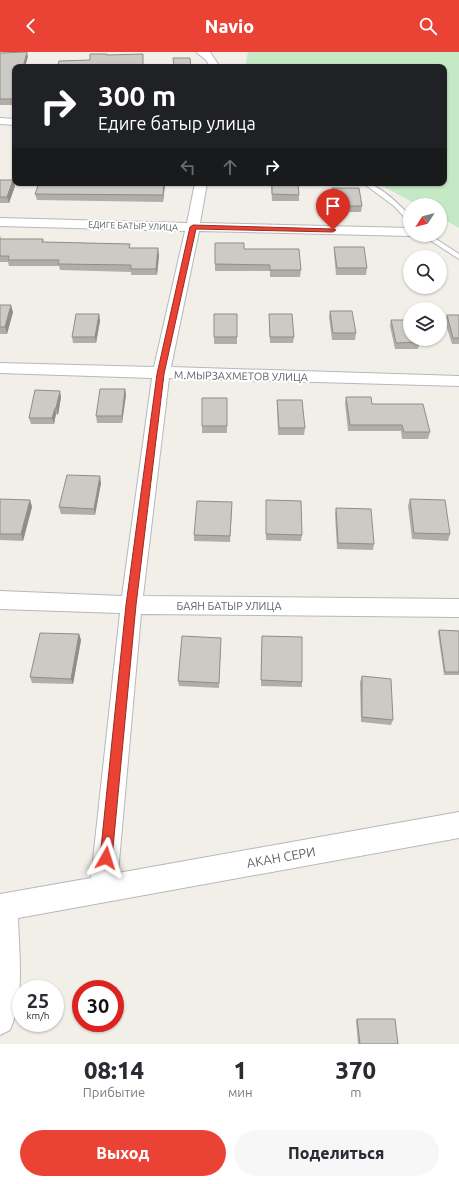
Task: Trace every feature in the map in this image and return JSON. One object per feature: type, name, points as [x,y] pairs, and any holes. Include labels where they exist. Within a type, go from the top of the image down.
[{"type":"street","points":[[201,52],[207,54],[214,64]]},
{"type":"street","points":[[0,121],[12,122]]},
{"type":"street","points":[[102,889],[131,605],[160,374],[193,227],[200,186]]},
{"type":"street","name":"ЕДИГЕ БАТЫР УЛИЦА","points":[[0,222],[403,232]]},
{"type":"street","name":"М.МЫРЗАХМЕТОВ УЛИЦА","points":[[0,368],[160,374],[459,381]]},
{"type":"street","name":"БАЯН БАТЫР УЛИЦА","points":[[0,600],[131,605],[459,608]]},
{"type":"street","name":"АКАН СЕРИ","points":[[2,907],[459,825]]},
{"type":"street","points":[[0,1020],[5,991],[2,907]]},
{"type":"lane","points":[[370,186],[396,205],[403,212]]},
{"type":"lane","points":[[436,242],[459,257]]},
{"type":"green space","points":[[248,52],[459,52],[459,228],[447,221],[447,198],[405,198],[383,186],[447,186],[447,64],[246,64]]},
{"type":"building","points":[[27,52],[24,64],[12,64],[12,99],[0,99],[0,53]]},
{"type":"building","points":[[90,54],[143,54],[143,64],[58,64],[59,61],[90,60]]},
{"type":"building","points":[[173,58],[190,58],[191,64],[174,64]]},
{"type":"building","points":[[0,180],[12,180],[7,197],[0,197]]},
{"type":"building","points":[[38,186],[164,186],[163,195],[35,194]]},
{"type":"building","points":[[272,186],[298,186],[299,195],[272,194]]},
{"type":"building","points":[[332,188],[359,188],[362,206],[334,206]]},
{"type":"building","points":[[0,239],[43,239],[42,242],[130,244],[129,248],[158,248],[156,269],[131,269],[131,265],[58,264],[59,260],[8,260],[9,256],[0,256]]},
{"type":"building","points":[[215,243],[244,243],[244,249],[299,249],[301,270],[270,270],[270,265],[215,264]]},
{"type":"building","points":[[334,247],[364,247],[367,268],[337,268]]},
{"type":"building","points":[[0,305],[11,305],[5,327],[0,327]]},
{"type":"building","points":[[330,311],[352,311],[356,333],[333,333]]},
{"type":"building","points":[[76,314],[99,314],[95,337],[72,337]]},
{"type":"building","points":[[214,314],[237,314],[237,337],[214,337]]},
{"type":"building","points":[[269,314],[292,314],[294,337],[270,337]]},
{"type":"building","points":[[447,315],[459,315],[459,338],[453,338]]},
{"type":"building","points":[[391,320],[403,320],[403,343],[396,343]]},
{"type":"building","points":[[100,389],[125,389],[122,416],[96,416]]},
{"type":"building","points":[[35,390],[60,391],[52,418],[29,418]]},
{"type":"building","points":[[346,397],[371,397],[372,404],[423,404],[430,432],[404,432],[402,425],[350,425]]},
{"type":"building","points":[[202,398],[227,398],[227,426],[202,426]]},
{"type":"building","points":[[277,400],[302,400],[305,428],[279,428]]},
{"type":"building","points":[[67,475],[100,476],[94,509],[59,507]]},
{"type":"building","points":[[0,499],[30,500],[21,534],[0,534]]},
{"type":"building","points":[[410,499],[445,500],[450,534],[414,533]]},
{"type":"building","points":[[266,500],[301,501],[302,535],[266,534]]},
{"type":"building","points":[[197,501],[232,502],[230,536],[194,535]]},
{"type":"building","points":[[336,508],[371,509],[374,544],[338,543]]},
{"type":"building","points":[[439,630],[459,631],[459,672],[445,672]]},
{"type":"building","points":[[40,633],[79,634],[71,679],[30,677]]},
{"type":"building","points":[[182,636],[221,638],[219,683],[178,681]]},
{"type":"building","points":[[262,636],[302,637],[302,682],[261,680]]},
{"type":"building","points":[[362,676],[391,679],[393,720],[362,717]]},
{"type":"building","points":[[357,1019],[395,1019],[398,1044],[360,1044]]},
{"type":"route","points":[[106,858],[131,605],[160,374],[193,227],[333,230]]}]
